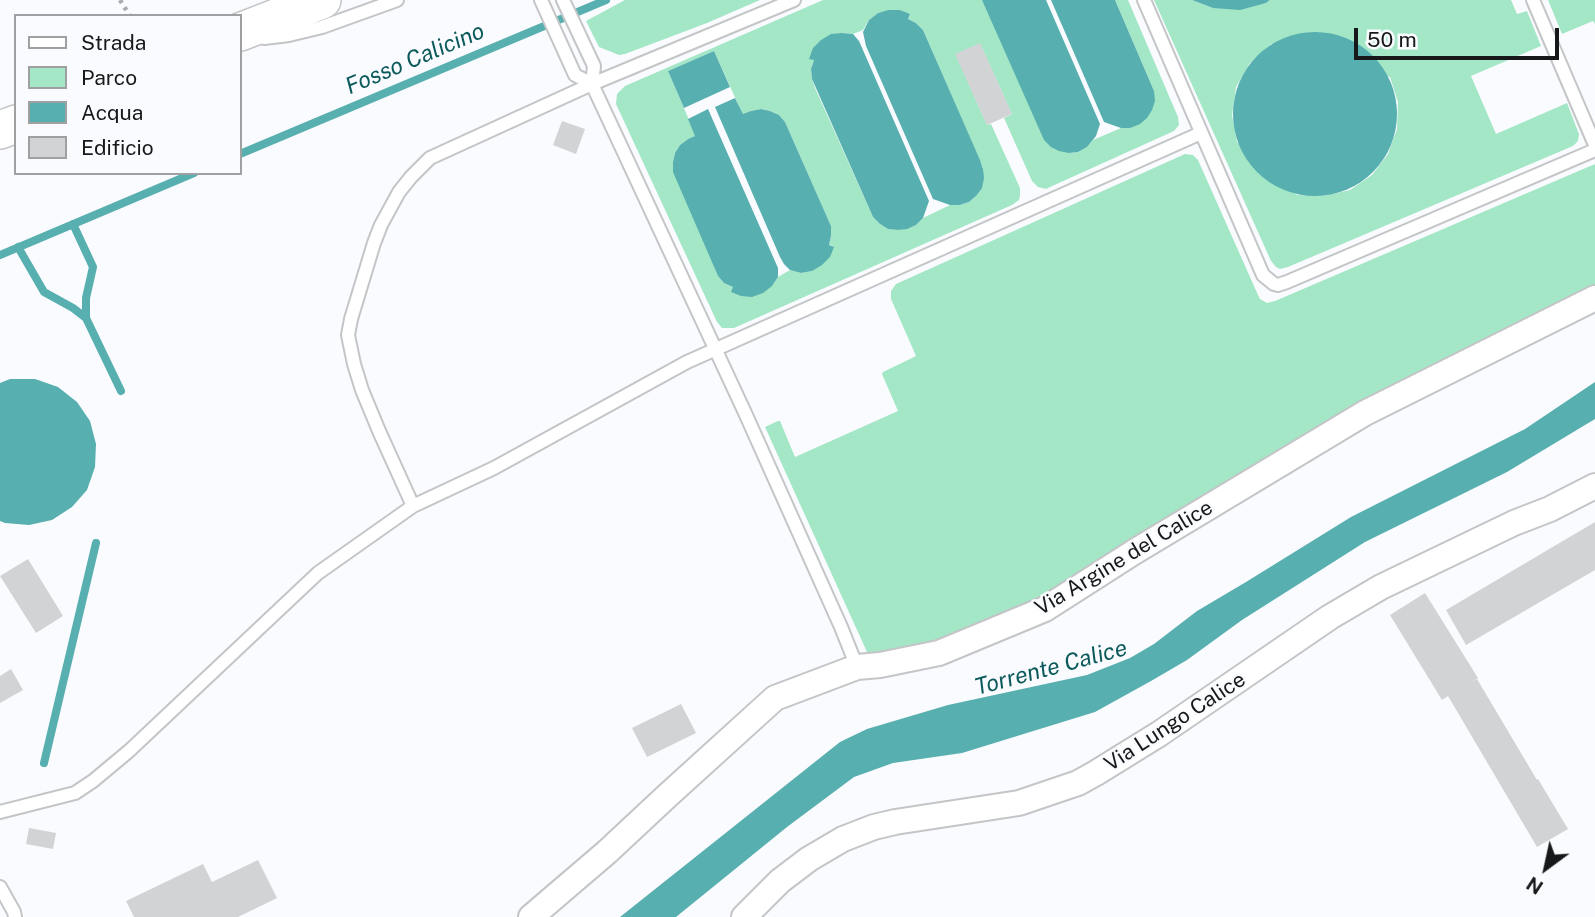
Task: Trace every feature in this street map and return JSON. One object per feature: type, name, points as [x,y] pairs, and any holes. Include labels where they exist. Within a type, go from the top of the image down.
[{"type":"main road","points":[[242,32],[322,0]]},
{"type":"street","name":"Via Argine del Calice","points":[[531,917],[607,852],[775,698],[857,667],[939,653],[1045,609],[1134,552],[1365,413],[1595,298]]},
{"type":"street","name":"Via Lungo Calice","points":[[744,917],[780,881],[808,859],[843,839],[895,822],[1020,803],[1053,793],[1087,778],[1159,734],[1330,617],[1381,587],[1595,486]]},
{"type":"lane","points":[[242,41],[289,35],[321,27],[397,0]]},
{"type":"lane","points":[[541,0],[575,75],[592,85]]},
{"type":"lane","points":[[564,0],[594,66],[592,85],[716,349],[857,667]]},
{"type":"lane","points":[[413,506],[362,390],[348,335],[381,225],[399,192],[430,158],[592,85],[794,0]]},
{"type":"lane","points":[[1143,0],[1263,275],[1278,285],[1595,148],[1532,0]]},
{"type":"lane","points":[[0,812],[75,793],[93,781],[129,751],[318,573],[413,506],[494,468],[687,362],[1201,134]]},
{"type":"lane","points":[[0,887],[15,917]]},
{"type":"green space","points":[[625,0],[760,0],[707,23],[619,55],[599,47],[586,21]]},
{"type":"green space","points":[[823,0],[982,0],[1069,153],[1078,152],[1093,140],[1121,128],[1130,128],[1154,91],[1115,0],[1128,0],[1179,125],[1174,131],[1046,189],[1038,187],[1032,181],[1004,118],[1012,114],[980,44],[956,55],[987,125],[991,124],[1020,188],[1019,200],[734,328],[722,328],[616,104],[617,94],[625,86]],"holes":[[[888,10],[900,10],[910,15],[908,19],[923,30],[983,168],[976,196],[969,202],[950,205],[923,218],[916,225],[898,230],[888,229],[873,217],[815,88],[811,69],[814,60],[842,33],[853,34],[863,30],[869,20]],[[714,51],[743,115],[761,109],[779,115],[785,122],[831,226],[829,245],[833,246],[812,271],[801,273],[790,270],[778,277],[772,286],[733,287],[718,276],[673,162],[680,145],[696,136],[668,71]]]},
{"type":"green space","points":[[1154,0],[1192,0],[1213,8],[1266,3],[1270,0],[1511,0],[1517,14],[1527,11],[1541,46],[1471,76],[1496,134],[1567,103],[1579,134],[1578,141],[1573,146],[1288,267],[1280,269],[1271,261]],"holes":[[[1271,44],[1390,77],[1398,102],[1397,129],[1388,154],[1372,175],[1350,190],[1324,196],[1297,195],[1237,142],[1232,115],[1236,87],[1250,63]]]},
{"type":"green space","points":[[1548,0],[1595,0],[1595,24],[1593,21],[1562,34]]},
{"type":"green space","points":[[1185,154],[1193,155],[1198,160],[1258,295],[1267,303],[1595,164],[1595,289],[1048,602],[954,638],[884,656],[867,652],[765,427],[780,421],[795,457],[898,411],[882,374],[916,356],[891,299],[891,291],[896,284]]},
{"type":"water","points":[[982,0],[1046,0],[1100,124],[1096,136],[1087,147],[1069,153],[1051,147],[1044,140]]},
{"type":"water","points":[[1051,0],[1115,0],[1154,91],[1152,110],[1140,124],[1121,128],[1104,122]]},
{"type":"water","points":[[1192,0],[1270,0],[1240,10],[1213,8]]},
{"type":"water","points":[[888,10],[900,10],[910,14],[908,19],[923,30],[980,160],[984,178],[982,188],[969,202],[950,205],[933,199],[866,46],[863,32],[869,20]]},
{"type":"water","points":[[1315,32],[1347,38],[1373,56],[1391,82],[1397,114],[1391,146],[1373,172],[1347,190],[1315,196],[1283,190],[1257,172],[1239,146],[1233,114],[1239,82],[1257,56],[1283,38]]},
{"type":"water","points":[[831,34],[853,34],[859,41],[929,201],[923,218],[907,229],[888,229],[873,217],[812,79],[814,60],[809,59],[813,48]]},
{"type":"water","points":[[714,51],[730,87],[684,108],[668,71]]},
{"type":"water","points":[[735,98],[743,114],[761,109],[779,115],[785,122],[831,226],[829,245],[834,247],[830,257],[812,271],[801,273],[790,270],[780,257],[715,107]]},
{"type":"water","points":[[708,109],[778,268],[778,277],[772,286],[752,297],[731,292],[733,287],[718,276],[673,172],[675,153],[680,145],[695,136],[688,119]]},
{"type":"water","points":[[10,379],[35,379],[58,387],[77,402],[90,421],[96,444],[95,467],[87,490],[72,507],[52,520],[29,525],[0,521],[0,383]]},
{"type":"water","points":[[1595,382],[1595,419],[1507,472],[1365,542],[1242,620],[1187,660],[1095,712],[962,753],[893,763],[854,777],[787,827],[676,917],[620,917],[840,742],[867,729],[948,705],[1087,675],[1130,658],[1154,644],[1197,611],[1351,517],[1525,429]]},
{"type":"building","points":[[980,43],[1012,114],[987,125],[955,54]]},
{"type":"building","points":[[562,121],[585,129],[576,154],[553,145]]},
{"type":"building","points":[[1595,522],[1595,570],[1466,645],[1446,610]]},
{"type":"building","points":[[28,559],[63,616],[36,633],[0,576]]},
{"type":"building","points":[[1425,593],[1478,678],[1469,683],[1477,679],[1568,829],[1537,847],[1448,696],[1442,700],[1390,615]]},
{"type":"building","points":[[11,669],[23,690],[0,703],[0,676]]},
{"type":"building","points":[[681,704],[696,733],[647,757],[632,728]]},
{"type":"building","points":[[29,828],[56,833],[53,849],[26,844]]},
{"type":"building","points":[[258,860],[277,898],[238,917],[134,917],[126,901],[203,864],[212,882]]},
{"type":"waterway","name":"Fosso Calicino","points":[[242,153],[606,0]]},
{"type":"waterway","name":"Fosso Calicino","points":[[0,255],[189,175]]},
{"type":"waterway","points":[[73,224],[93,267],[86,298],[86,318]]},
{"type":"waterway","points":[[18,247],[44,292],[86,318],[121,391]]},
{"type":"waterway","points":[[44,763],[96,543]]},
{"type":"water label","name":"Torrente Calice","points":[[1051,668]]}]
